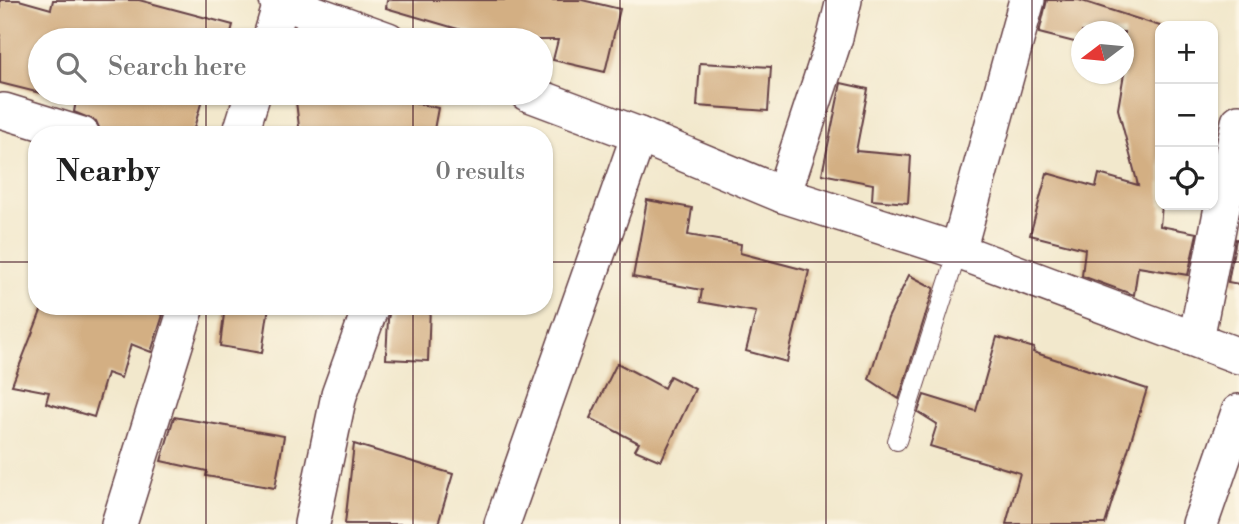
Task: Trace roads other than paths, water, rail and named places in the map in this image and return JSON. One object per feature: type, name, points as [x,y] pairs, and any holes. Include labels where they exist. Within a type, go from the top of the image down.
[{"type":"street","points":[[783,195],[835,37],[844,0]]},
{"type":"street","points":[[958,251],[1027,0]]},
{"type":"street","points":[[273,28],[280,1],[355,28]]},
{"type":"street","points":[[553,103],[783,195],[958,251],[1239,356]]},
{"type":"street","points":[[243,126],[249,105]]},
{"type":"street","points":[[4,111],[53,126]]},
{"type":"street","points":[[1196,339],[1239,122]]},
{"type":"street","points":[[502,524],[639,135]]},
{"type":"street","points":[[119,524],[184,315]]},
{"type":"street","points":[[312,524],[340,395],[368,315]]},
{"type":"street","points":[[1200,524],[1239,412]]},
{"type":"lane","points":[[897,441],[958,251]]}]
